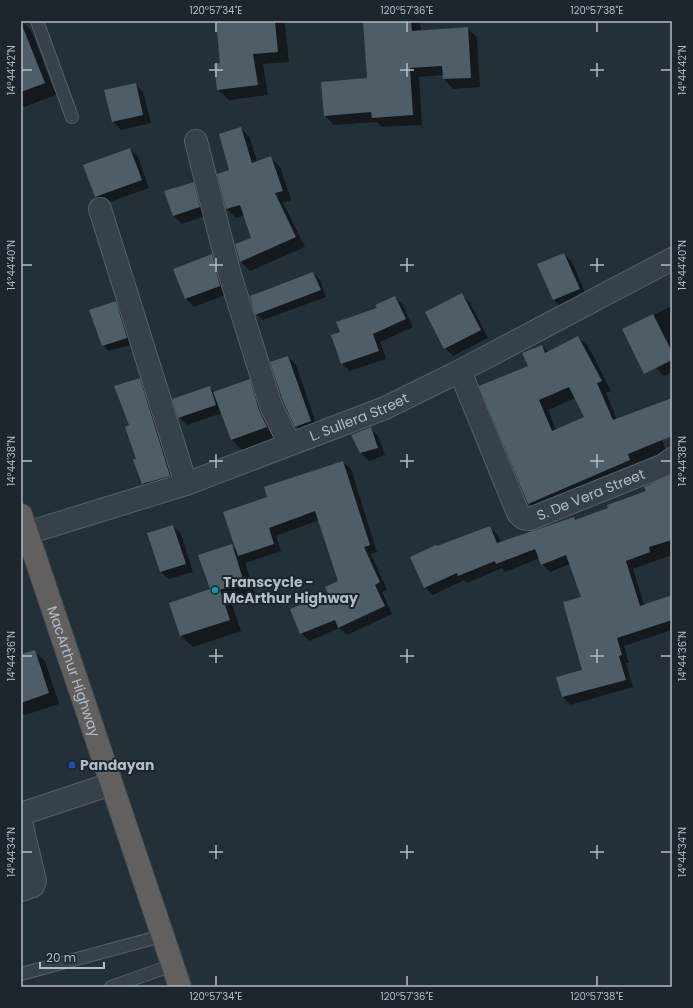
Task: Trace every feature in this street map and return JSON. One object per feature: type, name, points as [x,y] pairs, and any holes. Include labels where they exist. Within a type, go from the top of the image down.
[{"type":"highway","name":"MacArthur Highway","points":[[24,524],[180,987]]},
{"type":"street","points":[[196,141],[230,275],[271,406],[289,443]]},
{"type":"street","points":[[100,209],[186,484]]},
{"type":"street","name":"L. Sullera Street","points":[[24,524],[186,484],[289,443],[385,408],[460,371],[672,259]]},
{"type":"street","name":"S. De Vera Street","points":[[460,371],[518,513],[523,518],[530,519],[662,466],[672,459]]},
{"type":"street","points":[[21,814],[111,784]]},
{"type":"street","points":[[21,822],[35,881],[33,886],[21,890]]},
{"type":"lane","points":[[37,21],[72,117]]},
{"type":"lane","points":[[21,974],[162,936]]},
{"type":"lane","points":[[111,987],[173,966]]},
{"type":"building","points":[[216,21],[275,21],[278,52],[253,54],[258,85],[217,90],[214,64],[220,63]]},
{"type":"building","points":[[363,21],[411,21],[412,31],[468,27],[471,78],[443,79],[442,66],[410,68],[413,115],[372,118],[371,112],[324,116],[321,82],[367,78]]},
{"type":"building","points":[[22,25],[45,83],[21,92],[21,26]]},
{"type":"building","points":[[136,83],[143,115],[112,122],[104,90]]},
{"type":"building","points":[[241,127],[252,163],[271,156],[283,191],[275,193],[296,237],[240,262],[235,244],[251,238],[240,205],[226,209],[217,174],[229,170],[219,134]]},
{"type":"building","points":[[130,148],[142,180],[95,197],[83,165]]},
{"type":"building","points":[[194,182],[200,207],[173,216],[164,191]]},
{"type":"building","points":[[564,253],[580,289],[553,300],[537,264]]},
{"type":"building","points":[[212,254],[220,286],[185,299],[173,269]]},
{"type":"building","points":[[313,272],[321,290],[255,315],[250,296]]},
{"type":"building","points":[[462,293],[481,330],[444,349],[425,312]]},
{"type":"building","points":[[395,296],[406,319],[373,334],[379,351],[341,364],[331,335],[340,332],[336,322],[377,308],[375,305]]},
{"type":"building","points":[[116,301],[127,338],[102,346],[89,310]]},
{"type":"building","points":[[653,314],[672,352],[672,360],[644,374],[622,329]]},
{"type":"building","points":[[578,336],[602,381],[597,383],[613,420],[672,398],[672,436],[628,454],[630,460],[528,504],[479,386],[528,366],[522,353],[542,345],[545,353]],"holes":[[[569,387],[584,417],[552,431],[539,400]]]},
{"type":"building","points":[[288,356],[311,421],[295,427],[283,401],[270,362]]},
{"type":"building","points":[[140,378],[170,476],[142,484],[133,460],[136,459],[125,427],[129,425],[114,386]]},
{"type":"building","points":[[250,379],[259,410],[267,427],[231,440],[213,392]]},
{"type":"building","points":[[210,386],[216,405],[178,418],[172,399]]},
{"type":"building","points":[[371,427],[378,448],[360,453],[351,435]]},
{"type":"building","points":[[343,461],[370,545],[364,547],[380,582],[375,585],[385,606],[338,628],[335,620],[300,634],[290,609],[328,594],[325,587],[338,581],[315,511],[269,528],[274,544],[238,556],[223,512],[267,497],[264,487]]},
{"type":"building","points":[[672,474],[672,540],[649,547],[650,552],[626,561],[640,606],[672,595],[672,620],[617,638],[622,655],[619,656],[626,680],[562,697],[556,677],[582,670],[563,602],[581,597],[566,555],[541,565],[535,549],[496,564],[495,561],[458,576],[457,573],[424,588],[410,557],[436,545],[437,546],[490,526],[497,543],[574,517],[575,520],[608,508],[607,505],[646,491],[644,487]]},
{"type":"building","points":[[173,525],[186,564],[160,572],[147,533]]},
{"type":"building","name":"Transcycle - McArthur Highway","points":[[232,544],[244,582],[220,590],[230,620],[180,636],[169,603],[210,589],[198,555]]},
{"type":"building","points":[[35,650],[49,693],[21,703],[21,654]]},
{"type":"place","name":"Transcycle - McArthur Highway","points":[[215,590]]},
{"type":"place","name":"Pandayan","points":[[72,765]]}]
